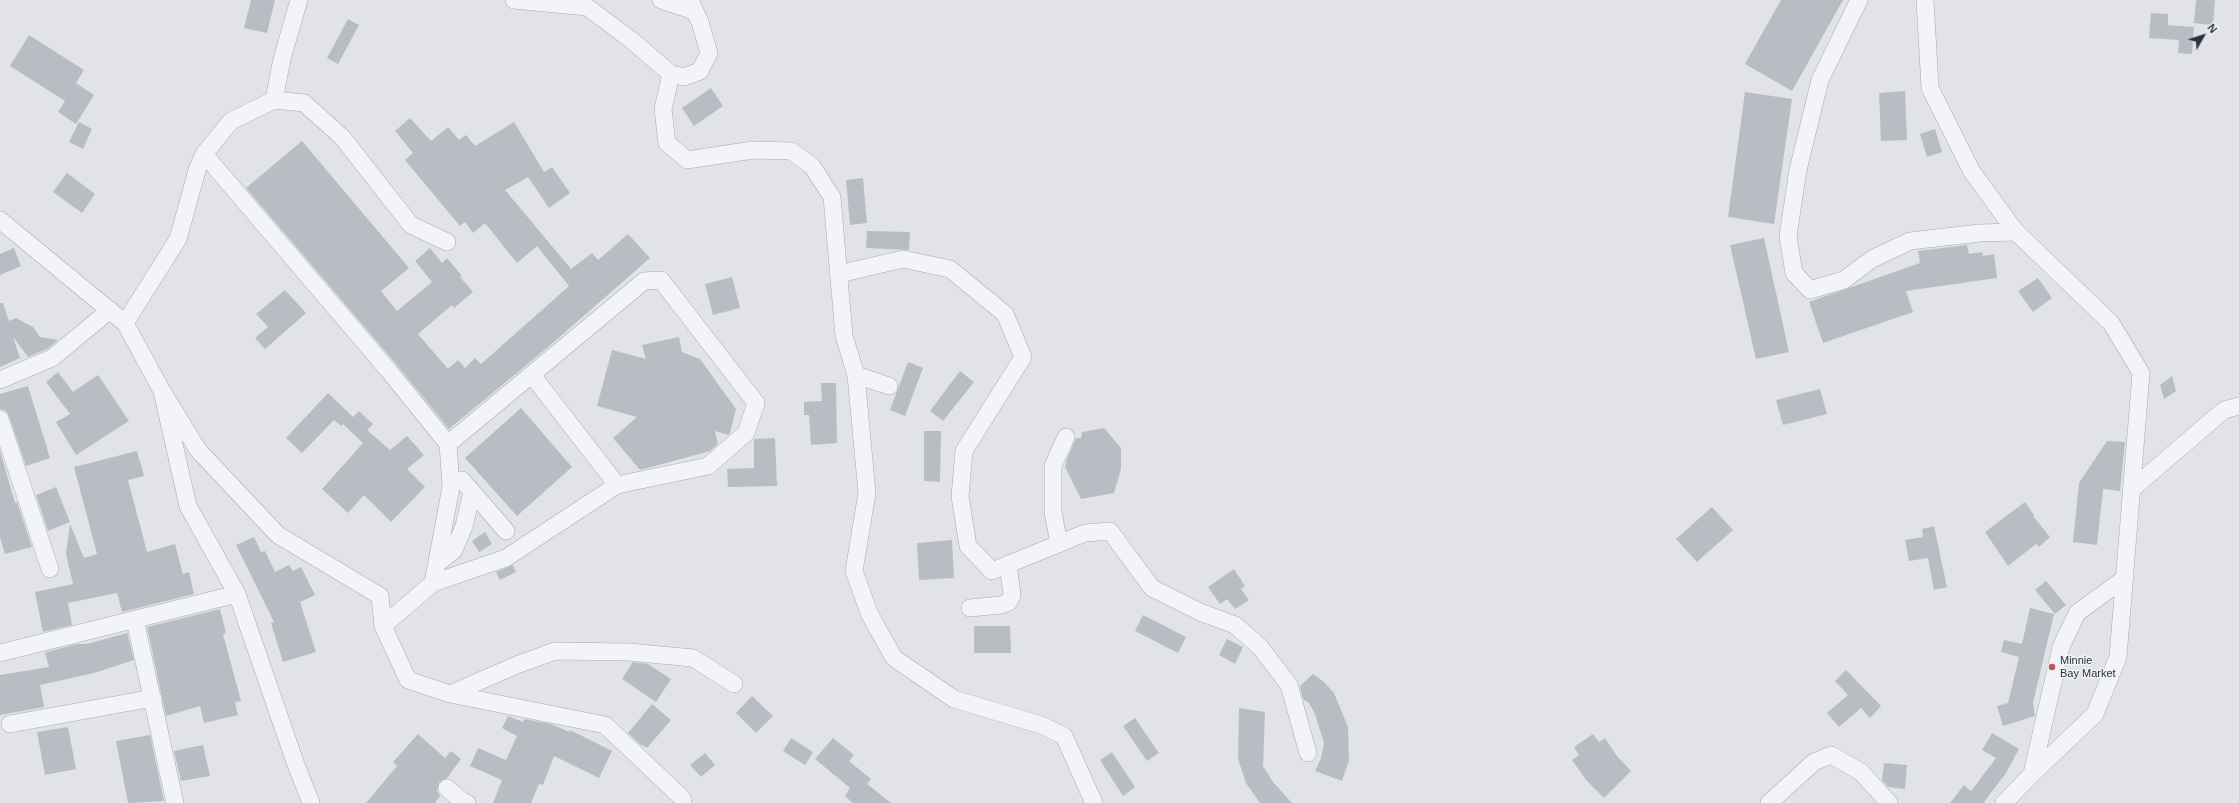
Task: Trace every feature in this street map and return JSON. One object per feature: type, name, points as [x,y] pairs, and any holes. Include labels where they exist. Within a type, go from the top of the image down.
[{"type":"street","points":[[274,100],[282,59],[299,0]]},
{"type":"street","points":[[514,0],[587,7],[630,39],[671,74],[684,77],[700,71],[709,53],[692,5],[661,0]]},
{"type":"street","points":[[1859,0],[1820,80],[1800,162],[1788,236],[1794,273],[1810,290],[1844,280],[1872,259],[1910,241],[1980,232],[2016,232]]},
{"type":"street","points":[[1925,0],[1930,88],[1972,172],[2016,232],[2111,323],[2141,373],[2118,657],[2095,714],[2004,803]]},
{"type":"street","points":[[671,74],[663,109],[666,143],[687,160],[753,150],[791,151],[812,166],[832,197],[844,336],[856,375],[867,493],[854,571],[870,615],[890,652],[894,658],[954,699],[1041,725],[1064,736],[1094,803]]},
{"type":"street","points":[[125,322],[178,239],[198,167],[204,154],[231,121],[274,100],[304,103],[342,137],[411,225],[447,242]]},
{"type":"street","points":[[204,154],[389,371],[448,444],[450,487],[433,583]]},
{"type":"street","points":[[0,220],[125,322],[162,391],[198,450],[278,534],[380,596],[383,626],[408,680],[450,694],[605,725],[682,798],[683,803]]},
{"type":"street","points":[[839,274],[902,259],[950,269],[1005,314],[1023,358],[964,450],[960,496],[968,546],[992,571],[1085,533],[1110,531],[1152,588],[1200,612],[1235,625],[1260,647],[1289,685],[1308,753]]},
{"type":"street","points":[[383,626],[433,583],[506,558],[617,485],[708,466],[746,433],[756,403],[661,280],[644,281],[448,444]]},
{"type":"street","points":[[0,380],[52,358],[110,310]]},
{"type":"street","points":[[532,375],[617,485]]},
{"type":"street","points":[[856,375],[889,386]]},
{"type":"street","points":[[162,391],[188,506],[237,594],[295,762],[312,803]]},
{"type":"street","points":[[2132,489],[2224,410],[2239,406]]},
{"type":"street","points":[[0,419],[50,569]]},
{"type":"street","points":[[1059,544],[1053,512],[1053,466],[1066,437]]},
{"type":"street","points":[[436,564],[454,550],[464,526],[467,486],[506,531]]},
{"type":"street","points":[[970,608],[1001,605],[1009,602],[1012,595],[1008,564]]},
{"type":"street","points":[[2032,774],[2061,647],[2076,613],[2125,578]]},
{"type":"street","points":[[0,653],[237,594]]},
{"type":"street","points":[[135,620],[153,698],[174,803]]},
{"type":"street","points":[[450,694],[519,664],[555,651],[629,652],[693,658],[734,684]]},
{"type":"street","points":[[10,724],[153,698]]},
{"type":"street","points":[[1773,802],[1814,762],[1831,755],[1860,772],[1889,803]]},
{"type":"street","points":[[447,788],[463,802],[467,803]]},
{"type":"building","points":[[251,0],[275,0],[267,33],[244,28]]},
{"type":"building","points":[[1781,0],[1843,0],[1792,91],[1745,64]]},
{"type":"building","points":[[2196,0],[2215,0],[2213,25],[2194,23]]},
{"type":"building","points":[[2151,13],[2168,14],[2168,25],[2194,27],[2192,54],[2178,53],[2179,40],[2149,38]]},
{"type":"building","points":[[348,19],[359,25],[338,64],[327,58]]},
{"type":"building","points":[[29,35],[84,70],[76,83],[94,95],[76,124],[58,112],[65,101],[10,66]]},
{"type":"building","points":[[711,88],[723,106],[694,126],[682,108]]},
{"type":"building","points":[[1905,91],[1907,140],[1881,141],[1879,93]]},
{"type":"building","points":[[1745,92],[1792,99],[1774,224],[1728,217]]},
{"type":"building","points":[[410,118],[431,141],[448,127],[459,140],[466,135],[475,146],[514,122],[544,172],[552,167],[570,193],[549,208],[528,177],[505,190],[571,269],[592,253],[598,260],[628,234],[650,258],[547,348],[449,429],[397,365],[246,188],[302,141],[409,268],[381,291],[397,311],[432,282],[415,261],[430,248],[442,263],[447,258],[462,276],[460,277],[473,292],[454,308],[452,305],[418,334],[448,369],[458,360],[465,368],[475,358],[481,364],[569,286],[537,246],[517,263],[485,223],[473,233],[465,222],[460,226],[405,160],[413,153],[395,131]]},
{"type":"building","points":[[79,122],[92,129],[83,149],[69,142]]},
{"type":"building","points":[[1935,129],[1942,152],[1927,157],[1920,134]]},
{"type":"building","points":[[67,173],[95,194],[82,213],[53,192]]},
{"type":"building","points":[[863,178],[867,223],[850,225],[846,180]]},
{"type":"building","points":[[867,231],[910,232],[909,250],[866,248]]},
{"type":"building","points":[[1764,238],[1789,352],[1756,359],[1730,245]]},
{"type":"building","points":[[1967,245],[1969,254],[1982,252],[1983,256],[1994,254],[1997,278],[1906,291],[1913,312],[1823,343],[1809,302],[1920,263],[1918,251]]},
{"type":"building","points":[[14,248],[21,266],[0,275],[0,254]]},
{"type":"building","points":[[732,277],[740,308],[713,315],[705,284]]},
{"type":"building","points":[[2038,278],[2052,298],[2033,312],[2018,291]]},
{"type":"building","points":[[285,290],[306,313],[265,349],[255,338],[268,327],[256,314]]},
{"type":"building","points":[[0,303],[3,303],[9,321],[16,318],[33,327],[40,337],[58,340],[47,349],[28,357],[13,337],[20,358],[0,367]]},
{"type":"building","points":[[679,337],[682,352],[700,359],[736,409],[730,433],[728,435],[715,431],[718,444],[710,451],[640,470],[613,438],[637,417],[597,406],[612,350],[646,359],[642,345]]},
{"type":"building","points":[[908,362],[923,368],[905,416],[890,410]]},
{"type":"building","points":[[960,371],[974,382],[943,421],[930,411]]},
{"type":"building","points":[[58,372],[73,392],[98,375],[129,421],[76,455],[56,422],[70,414],[46,382]]},
{"type":"building","points":[[2172,376],[2176,391],[2164,399],[2160,385]]},
{"type":"building","points":[[821,383],[836,383],[837,443],[811,445],[809,415],[804,415],[804,402],[822,401]]},
{"type":"building","points":[[28,386],[50,458],[26,466],[9,416],[6,411],[0,409],[0,394]]},
{"type":"building","points":[[1820,389],[1827,414],[1783,425],[1776,400]]},
{"type":"building","points":[[328,393],[353,417],[359,411],[373,424],[367,430],[390,450],[407,436],[424,455],[407,469],[425,487],[391,522],[364,495],[348,513],[322,489],[363,443],[343,424],[341,426],[334,420],[302,453],[286,438]]},
{"type":"building","points":[[521,408],[572,467],[517,516],[465,458]]},
{"type":"building","points":[[1104,428],[1121,448],[1121,469],[1114,493],[1081,499],[1065,467],[1067,459],[1076,438],[1081,438],[1082,432]]},
{"type":"building","points":[[924,431],[941,431],[940,482],[924,481]]},
{"type":"building","points":[[775,438],[777,486],[728,487],[727,469],[754,468],[754,439]]},
{"type":"building","points":[[2107,441],[2125,442],[2120,491],[2103,489],[2097,545],[2073,542],[2079,483]]},
{"type":"building","points":[[0,451],[15,503],[17,502],[32,547],[5,554],[0,537]]},
{"type":"building","points":[[137,451],[144,476],[128,480],[147,552],[175,544],[183,574],[189,572],[194,594],[122,612],[117,593],[68,603],[72,625],[43,632],[35,592],[73,584],[66,554],[70,524],[84,558],[97,554],[74,467]]},
{"type":"building","points":[[56,487],[70,522],[48,531],[36,495]]},
{"type":"building","points":[[2025,502],[2034,515],[2033,516],[2050,537],[2039,547],[2036,544],[2008,566],[1985,532]]},
{"type":"building","points":[[1712,507],[1733,530],[1697,562],[1676,539]]},
{"type":"building","points":[[1934,526],[1947,587],[1934,590],[1928,558],[1909,561],[1905,540],[1923,537],[1922,529]]},
{"type":"building","points":[[485,532],[492,544],[479,552],[472,541]]},
{"type":"building","points":[[254,537],[261,552],[265,551],[275,572],[289,565],[293,571],[301,567],[315,595],[300,602],[316,652],[283,662],[271,623],[274,622],[236,545]]},
{"type":"building","points":[[952,540],[954,578],[919,580],[917,543]]},
{"type":"building","points":[[513,565],[516,572],[500,580],[496,572]]},
{"type":"building","points":[[1234,569],[1245,586],[1241,589],[1249,600],[1235,609],[1227,599],[1220,604],[1208,587]]},
{"type":"building","points":[[2046,581],[2066,605],[2055,614],[2035,590]]},
{"type":"building","points":[[2030,608],[2054,614],[2033,703],[2035,716],[2003,726],[1997,706],[2008,703],[2019,657],[2001,652],[2004,640],[2022,644]]},
{"type":"building","points":[[220,609],[226,633],[223,634],[241,701],[235,702],[238,715],[204,723],[200,706],[166,716],[147,627]]},
{"type":"building","points":[[1143,615],[1186,637],[1178,653],[1135,631]]},
{"type":"building","points":[[974,626],[1010,626],[1011,653],[974,653]]},
{"type":"building","points":[[127,632],[134,660],[94,673],[40,685],[44,707],[0,715],[0,675],[49,667],[45,653],[47,652],[77,644],[87,644]]},
{"type":"building","points":[[1227,639],[1243,647],[1235,664],[1219,655]]},
{"type":"building","points":[[633,662],[648,664],[671,679],[656,702],[622,679]]},
{"type":"building","points":[[1846,670],[1881,706],[1870,718],[1861,708],[1839,727],[1827,713],[1848,695],[1835,681]]},
{"type":"building","points":[[1313,674],[1324,682],[1334,693],[1348,727],[1349,760],[1342,781],[1315,771],[1321,758],[1324,743],[1315,714],[1309,703],[1303,699],[1300,686]]},
{"type":"building","points":[[752,696],[773,716],[756,733],[736,713]]},
{"type":"building","points":[[652,704],[671,720],[647,748],[643,745],[642,746],[628,733]]},
{"type":"building","points":[[1239,708],[1265,712],[1263,766],[1273,782],[1292,803],[1260,803],[1246,783],[1238,759]]},
{"type":"building","points":[[508,716],[523,722],[524,719],[551,724],[569,732],[570,730],[612,751],[599,778],[554,756],[543,785],[539,784],[531,803],[493,803],[502,780],[470,766],[478,748],[506,760],[517,736],[502,728]]},
{"type":"building","points":[[1135,718],[1159,753],[1147,761],[1123,726]]},
{"type":"building","points":[[68,727],[76,769],[45,775],[37,732]]},
{"type":"building","points":[[1992,733],[2019,749],[2006,773],[1984,802],[1985,803],[1950,803],[1964,785],[1971,791],[1996,758],[1982,750]]},
{"type":"building","points":[[418,734],[445,758],[451,751],[461,759],[447,778],[439,782],[437,791],[440,796],[435,803],[366,803],[397,766],[393,762]]},
{"type":"building","points":[[1593,734],[1599,742],[1605,738],[1617,756],[1631,771],[1604,798],[1586,780],[1572,760],[1579,755],[1574,747]]},
{"type":"building","points":[[150,735],[164,801],[128,803],[116,741]]},
{"type":"building","points":[[791,738],[813,752],[805,765],[783,751]]},
{"type":"building","points":[[833,738],[854,755],[849,761],[871,779],[867,784],[891,803],[853,803],[845,796],[850,788],[815,759]]},
{"type":"building","points":[[203,745],[210,776],[181,781],[174,751]]},
{"type":"building","points":[[1112,752],[1135,787],[1123,796],[1100,760]]},
{"type":"building","points":[[705,753],[715,765],[701,777],[690,765]]},
{"type":"building","points":[[1884,763],[1907,765],[1905,789],[1888,787],[1882,780]]},
{"type":"place","name":"Minnie Bay Market","points":[[2052,667]]}]
